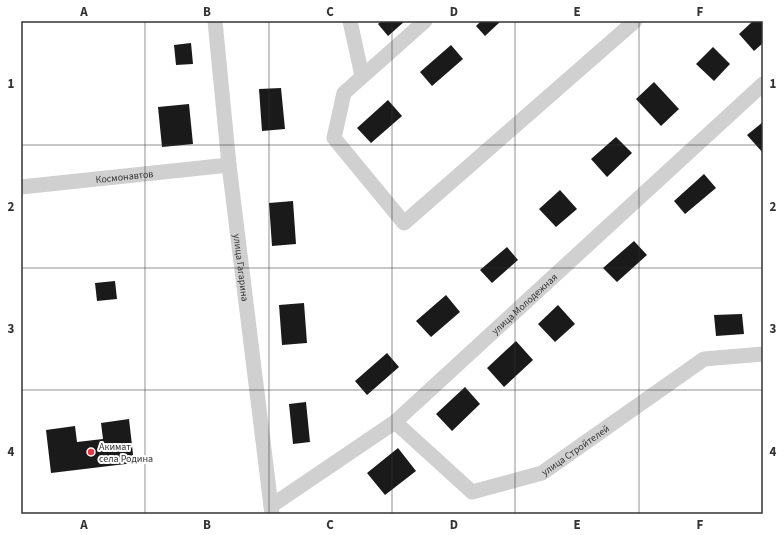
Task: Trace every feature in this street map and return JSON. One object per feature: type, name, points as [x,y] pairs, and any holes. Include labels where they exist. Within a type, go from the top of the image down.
[{"type":"street","name":"улица Гагарина","points":[[215,21],[229,165],[272,510]]},
{"type":"street","points":[[350,21],[362,76]]},
{"type":"street","points":[[425,21],[344,93],[334,138],[404,223],[635,21]]},
{"type":"street","name":"улица Молодежная","points":[[272,510],[395,422],[763,84]]},
{"type":"street","name":"Космонавтов","points":[[21,187],[229,165]]},
{"type":"street","name":"улица Стройтелей","points":[[395,422],[472,492],[542,473],[704,359],[763,354]]},
{"type":"building","points":[[381,21],[405,21],[388,36],[378,24]]},
{"type":"building","points":[[481,21],[501,21],[485,36],[476,26]]},
{"type":"building","points":[[753,21],[763,21],[763,43],[754,51],[739,34]]},
{"type":"building","points":[[191,43],[193,64],[176,65],[174,45]]},
{"type":"building","points":[[451,45],[463,59],[432,86],[420,72]]},
{"type":"building","points":[[713,47],[730,64],[714,81],[696,64]]},
{"type":"building","points":[[654,82],[679,109],[661,126],[636,99]]},
{"type":"building","points":[[281,88],[285,129],[262,131],[259,89]]},
{"type":"building","points":[[388,100],[402,116],[371,143],[357,128]]},
{"type":"building","points":[[189,104],[193,144],[162,147],[158,107]]},
{"type":"building","points":[[763,122],[763,153],[747,135]]},
{"type":"building","points":[[616,137],[632,153],[607,177],[591,159]]},
{"type":"building","points":[[704,174],[716,188],[685,214],[674,201]]},
{"type":"building","points":[[560,190],[577,209],[556,227],[539,209]]},
{"type":"building","points":[[293,201],[296,244],[272,246],[269,203]]},
{"type":"building","points":[[634,241],[647,255],[617,282],[603,268]]},
{"type":"building","points":[[507,247],[518,260],[492,283],[480,270]]},
{"type":"building","points":[[115,281],[117,299],[97,301],[95,283]]},
{"type":"building","points":[[446,295],[460,312],[431,337],[416,321]]},
{"type":"building","points":[[304,303],[307,343],[282,345],[279,305]]},
{"type":"building","points":[[558,305],[575,324],[555,342],[538,324]]},
{"type":"building","points":[[742,314],[744,334],[716,336],[714,315]]},
{"type":"building","points":[[516,341],[533,360],[504,387],[487,368]]},
{"type":"building","points":[[387,353],[399,367],[367,395],[355,381]]},
{"type":"building","points":[[465,387],[480,404],[452,431],[436,414]]},
{"type":"building","points":[[306,402],[310,442],[293,444],[289,404]]},
{"type":"building","name":"Акимат села Родина","points":[[129,419],[134,463],[51,473],[46,430],[75,426],[77,442],[103,439],[101,423]]},
{"type":"building","points":[[398,448],[416,471],[385,495],[367,473]]},
{"type":"place","name":"Акимат села Родина","points":[[91,452]]}]
